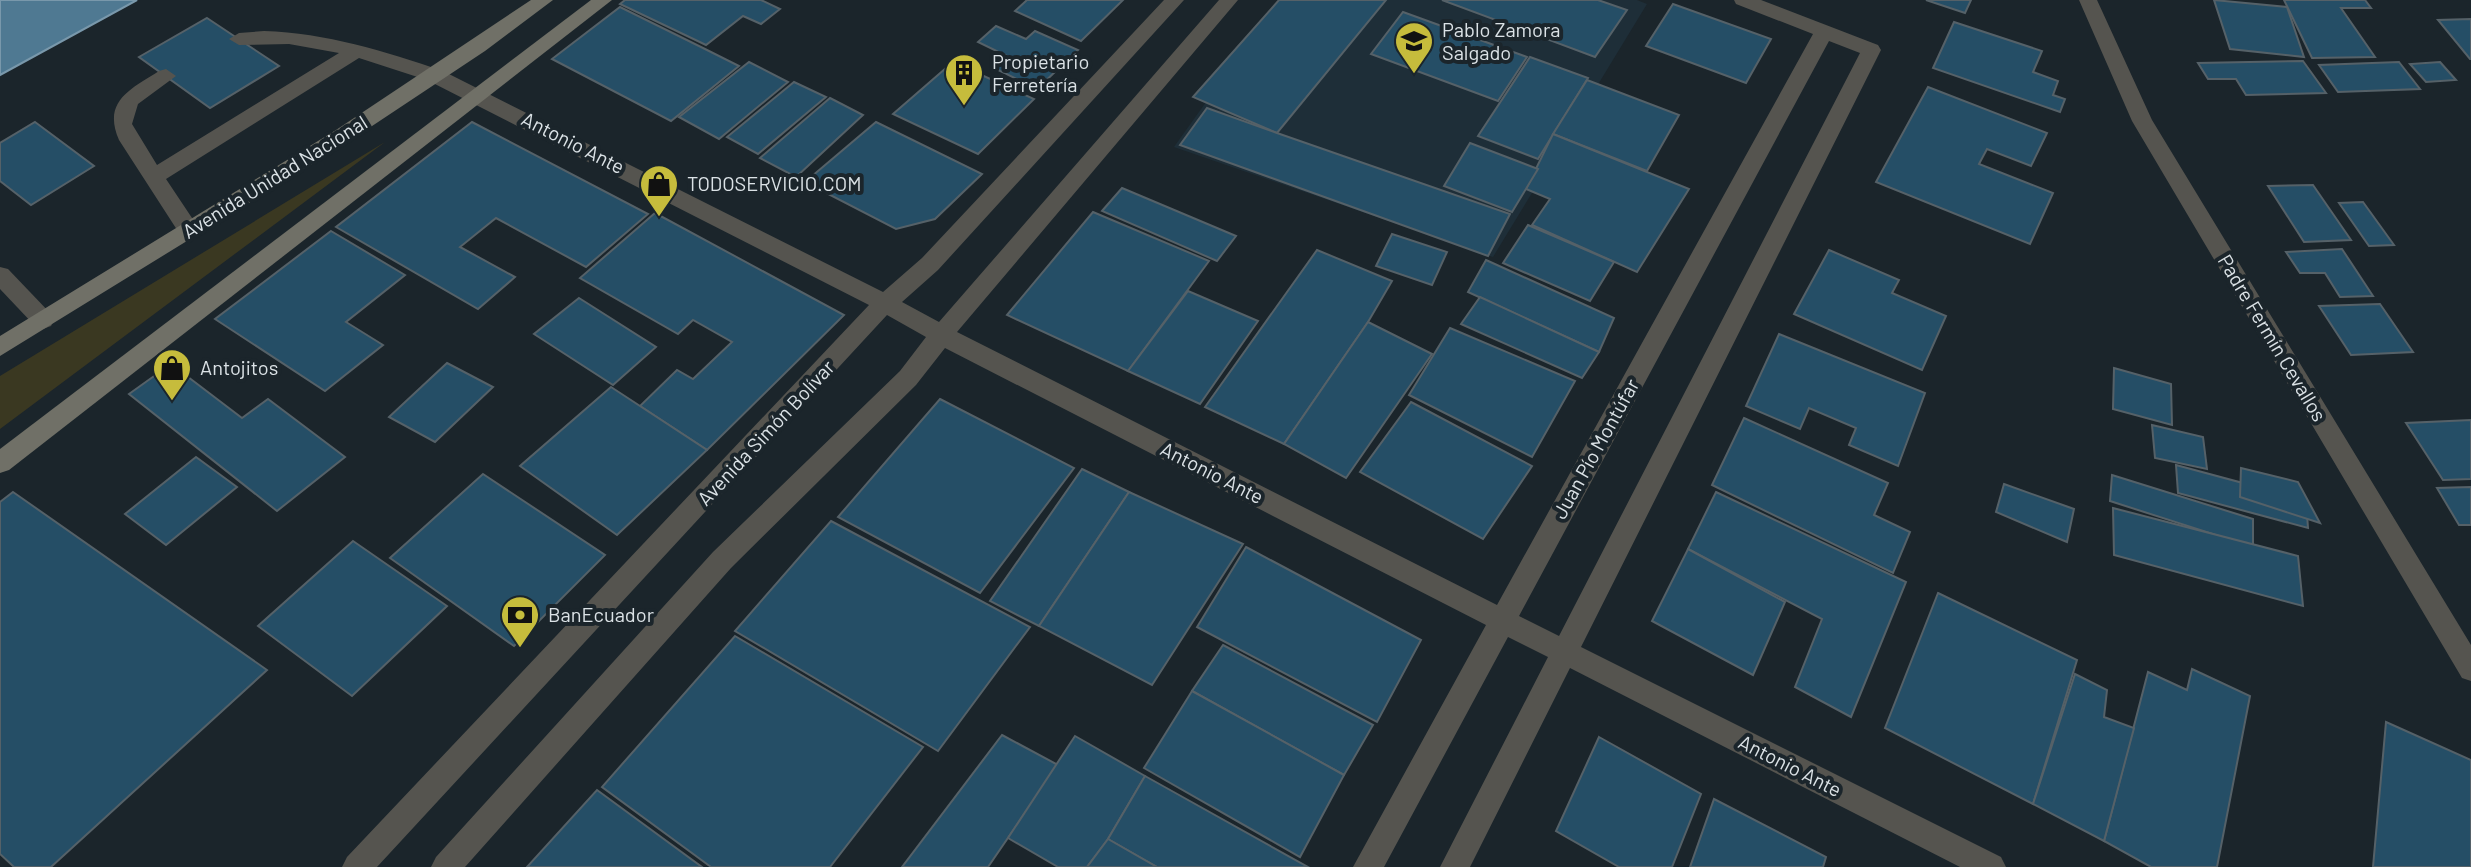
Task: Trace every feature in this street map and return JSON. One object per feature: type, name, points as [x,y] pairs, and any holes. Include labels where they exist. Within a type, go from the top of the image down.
[{"type":"main road","name":"Avenida Unidad Nacional","points":[[0,347],[436,76],[544,0]]},
{"type":"main road","points":[[0,463],[603,0]]},
{"type":"street","name":"Avenida Simón Bolívar","points":[[357,867],[885,303],[930,264],[1175,0]]},
{"type":"street","points":[[446,867],[722,560],[908,378],[942,334],[1229,0]]},
{"type":"street","points":[[1455,867],[1871,50],[1743,0]]},
{"type":"street","name":"Padre Fermín Cevallos","points":[[2088,0],[2142,121],[2471,669]]},
{"type":"street","name":"Juan Pío Montúfar","points":[[1368,867],[1825,30]]},
{"type":"street","name":"Antonio Ante","points":[[239,39],[279,36],[358,50],[436,76],[477,98],[499,105],[885,303],[988,361],[1991,867]]},
{"type":"street","points":[[154,177],[358,50]]},
{"type":"street","points":[[166,76],[129,100],[122,124],[129,140],[189,230]]},
{"type":"street","points":[[0,275],[43,320]]},
{"type":"shaded area","name":"Pablo Zamora Salgado","points":[[1279,0],[1637,0],[1647,4],[1493,257],[1174,147]]},
{"type":"shaded area","points":[[385,142],[0,429],[0,376]]},
{"type":"water","points":[[0,0],[137,0],[0,75]]},
{"type":"building","points":[[625,0],[761,0],[780,9],[761,24],[743,16],[706,45],[620,4]]},
{"type":"building","points":[[1027,0],[1123,0],[1081,41],[1015,11]]},
{"type":"building","points":[[1279,0],[1386,0],[1277,133],[1193,97]]},
{"type":"building","points":[[1442,0],[1598,0],[1627,10],[1595,57]]},
{"type":"building","points":[[1926,0],[1971,0],[1965,13]]},
{"type":"building","points":[[2214,0],[2287,7],[2304,57],[2230,49]]},
{"type":"building","points":[[2284,0],[2365,0],[2371,8],[2341,8],[2375,57],[2312,58]]},
{"type":"building","points":[[1673,4],[1771,39],[1746,83],[1646,46]]},
{"type":"building","points":[[620,7],[739,66],[671,121],[552,59]]},
{"type":"building","points":[[1403,12],[1527,57],[1498,101],[1371,54]]},
{"type":"building","points":[[207,18],[279,66],[210,108],[139,57]]},
{"type":"building","points":[[2471,19],[2471,59],[2470,59],[2438,20]]},
{"type":"building","points":[[1954,22],[2042,51],[2033,72],[2058,81],[2053,95],[2065,99],[2060,112],[1933,68]]},
{"type":"building","points":[[996,26],[1026,39],[1035,31],[1078,50],[1037,89],[994,68],[1007,56],[978,42]]},
{"type":"building","points":[[1530,57],[1588,78],[1538,159],[1478,136]]},
{"type":"building","points":[[2303,61],[2326,93],[2246,95],[2236,79],[2208,79],[2198,63]]},
{"type":"building","points":[[749,62],[788,82],[719,139],[679,117]]},
{"type":"building","name":"Propietario Ferretería","points":[[953,62],[1034,99],[978,154],[893,114]]},
{"type":"building","points":[[2399,62],[2420,89],[2338,92],[2319,65]]},
{"type":"building","points":[[2440,62],[2456,80],[2426,82],[2410,64]]},
{"type":"building","points":[[1587,80],[1679,115],[1647,171],[1553,134]]},
{"type":"building","points":[[794,82],[826,97],[758,154],[727,137]]},
{"type":"building","points":[[1928,87],[2047,133],[2031,166],[1987,149],[1979,164],[2053,193],[2030,244],[1876,182]]},
{"type":"building","points":[[830,98],[863,115],[796,177],[760,158]]},
{"type":"building","points":[[1207,108],[1510,214],[1488,256],[1180,145]]},
{"type":"building","points":[[35,122],[94,166],[31,205],[0,181],[0,143]]},
{"type":"building","points":[[472,122],[648,214],[586,267],[496,218],[460,247],[515,277],[478,309],[336,227]]},
{"type":"building","points":[[876,122],[982,174],[935,219],[896,229],[805,182]]},
{"type":"building","points":[[1553,134],[1689,189],[1637,272],[1532,225],[1550,199],[1526,189]]},
{"type":"building","points":[[1470,143],[1538,169],[1512,212],[1444,186]]},
{"type":"building","points":[[2313,185],[2351,240],[2304,242],[2268,186]]},
{"type":"building","points":[[1122,188],[1236,236],[1217,261],[1102,211]]},
{"type":"building","points":[[2363,202],[2394,245],[2369,246],[2339,203]]},
{"type":"building","points":[[1093,212],[1209,261],[1128,371],[1007,315]]},
{"type":"building","points":[[655,213],[844,315],[707,450],[640,406],[677,370],[693,379],[732,342],[693,320],[678,334],[580,278]]},
{"type":"building","points":[[1528,225],[1614,262],[1590,301],[1503,263]]},
{"type":"building","points":[[331,231],[405,275],[346,322],[383,345],[325,391],[215,319]]},
{"type":"building","points":[[1392,234],[1447,252],[1432,285],[1376,266]]},
{"type":"building","points":[[2342,249],[2373,296],[2340,297],[2325,273],[2300,273],[2286,252]]},
{"type":"building","points":[[1317,250],[1392,281],[1368,322],[1284,444],[1205,407]]},
{"type":"building","points":[[1829,250],[1899,280],[1892,293],[1946,316],[1922,370],[1794,314]]},
{"type":"building","points":[[1486,260],[1614,318],[1599,352],[1468,292]]},
{"type":"building","points":[[1188,291],[1258,321],[1200,404],[1128,371]]},
{"type":"building","points":[[1480,297],[1599,352],[1582,378],[1461,324]]},
{"type":"building","points":[[579,298],[656,347],[613,385],[534,334]]},
{"type":"building","points":[[2380,304],[2413,352],[2351,355],[2319,306]]},
{"type":"building","points":[[1368,322],[1432,354],[1346,478],[1284,444]]},
{"type":"building","points":[[1450,328],[1575,381],[1532,457],[1409,395]]},
{"type":"building","points":[[1779,334],[1925,393],[1898,466],[1849,445],[1856,428],[1809,408],[1800,429],[1746,406]]},
{"type":"building","points":[[447,363],[493,387],[435,442],[389,417]]},
{"type":"building","points":[[171,364],[242,418],[268,399],[345,457],[277,511],[129,394]]},
{"type":"building","points":[[2114,368],[2171,384],[2172,425],[2113,409]]},
{"type":"building","points":[[611,387],[707,450],[617,535],[520,466]]},
{"type":"building","points":[[940,399],[1074,468],[980,593],[838,517]]},
{"type":"building","points":[[1411,402],[1532,466],[1483,539],[1360,472]]},
{"type":"building","points":[[1744,418],[1888,483],[1874,515],[1910,532],[1893,573],[1712,485]]},
{"type":"building","points":[[2471,420],[2471,479],[2443,480],[2406,423]]},
{"type":"building","points":[[2152,425],[2203,437],[2207,469],[2155,458]]},
{"type":"building","points":[[196,457],[237,487],[166,545],[125,514]]},
{"type":"building","points":[[2176,465],[2306,500],[2308,528],[2178,493]]},
{"type":"building","points":[[2241,468],[2298,482],[2320,523],[2240,497]]},
{"type":"building","points":[[1082,469],[1129,492],[1039,626],[990,601]]},
{"type":"building","points":[[483,474],[605,555],[514,646],[390,558]]},
{"type":"building","points":[[2112,475],[2253,519],[2253,547],[2110,501]]},
{"type":"building","points":[[2004,484],[2074,509],[2067,542],[1996,512]]},
{"type":"building","points":[[2471,487],[2471,525],[2459,525],[2437,488]]},
{"type":"building","points":[[13,492],[267,670],[51,867],[14,867],[0,854],[0,502]]},
{"type":"building","points":[[1129,492],[1243,544],[1152,685],[1039,626]]},
{"type":"building","points":[[1716,492],[1906,582],[1851,717],[1795,687],[1822,619],[1688,549]]},
{"type":"building","points":[[2113,508],[2298,556],[2303,606],[2114,555]]},
{"type":"building","points":[[831,521],[1030,627],[938,751],[735,631]]},
{"type":"building","points":[[353,541],[447,606],[352,696],[258,626]]},
{"type":"building","points":[[1246,547],[1421,640],[1377,722],[1197,627]]},
{"type":"building","points":[[1688,549],[1785,602],[1753,675],[1652,621]]},
{"type":"building","points":[[1938,593],[2077,660],[2033,804],[1885,728]]},
{"type":"building","points":[[735,636],[923,747],[830,867],[711,867],[602,787]]},
{"type":"building","points":[[1223,645],[1373,725],[1344,775],[1192,691]]},
{"type":"building","points":[[2192,669],[2250,696],[2217,867],[2151,867],[2104,841],[2148,672],[2187,690]]},
{"type":"building","points":[[2075,674],[2107,690],[2104,717],[2134,728],[2104,841],[2033,804]]},
{"type":"building","points":[[1192,691],[1344,775],[1300,857],[1144,768]]},
{"type":"building","points":[[2386,722],[2471,760],[2471,867],[2373,867]]},
{"type":"building","points":[[1002,735],[1058,765],[988,867],[902,867]]},
{"type":"building","points":[[1075,736],[1145,776],[1108,839],[1087,867],[1058,867],[1008,838]]},
{"type":"building","points":[[1599,737],[1701,794],[1672,867],[1619,867],[1556,831]]},
{"type":"building","points":[[1145,776],[1308,867],[1157,867],[1108,839]]},
{"type":"building","points":[[597,790],[702,867],[527,867]]},
{"type":"building","points":[[1714,799],[1826,857],[1823,867],[1690,867]]},
{"type":"building","points":[[1108,839],[1157,867],[1087,867]]},
{"type":"place","name":"Pablo Zamora Salgado","points":[[1414,75]]},
{"type":"place","name":"Propietario Ferretería","points":[[964,107]]},
{"type":"place","name":"TODOSERVICIO.COM","points":[[659,218]]},
{"type":"place","name":"Antojitos","points":[[172,402]]},
{"type":"place","name":"BanEcuador","points":[[520,649]]}]
